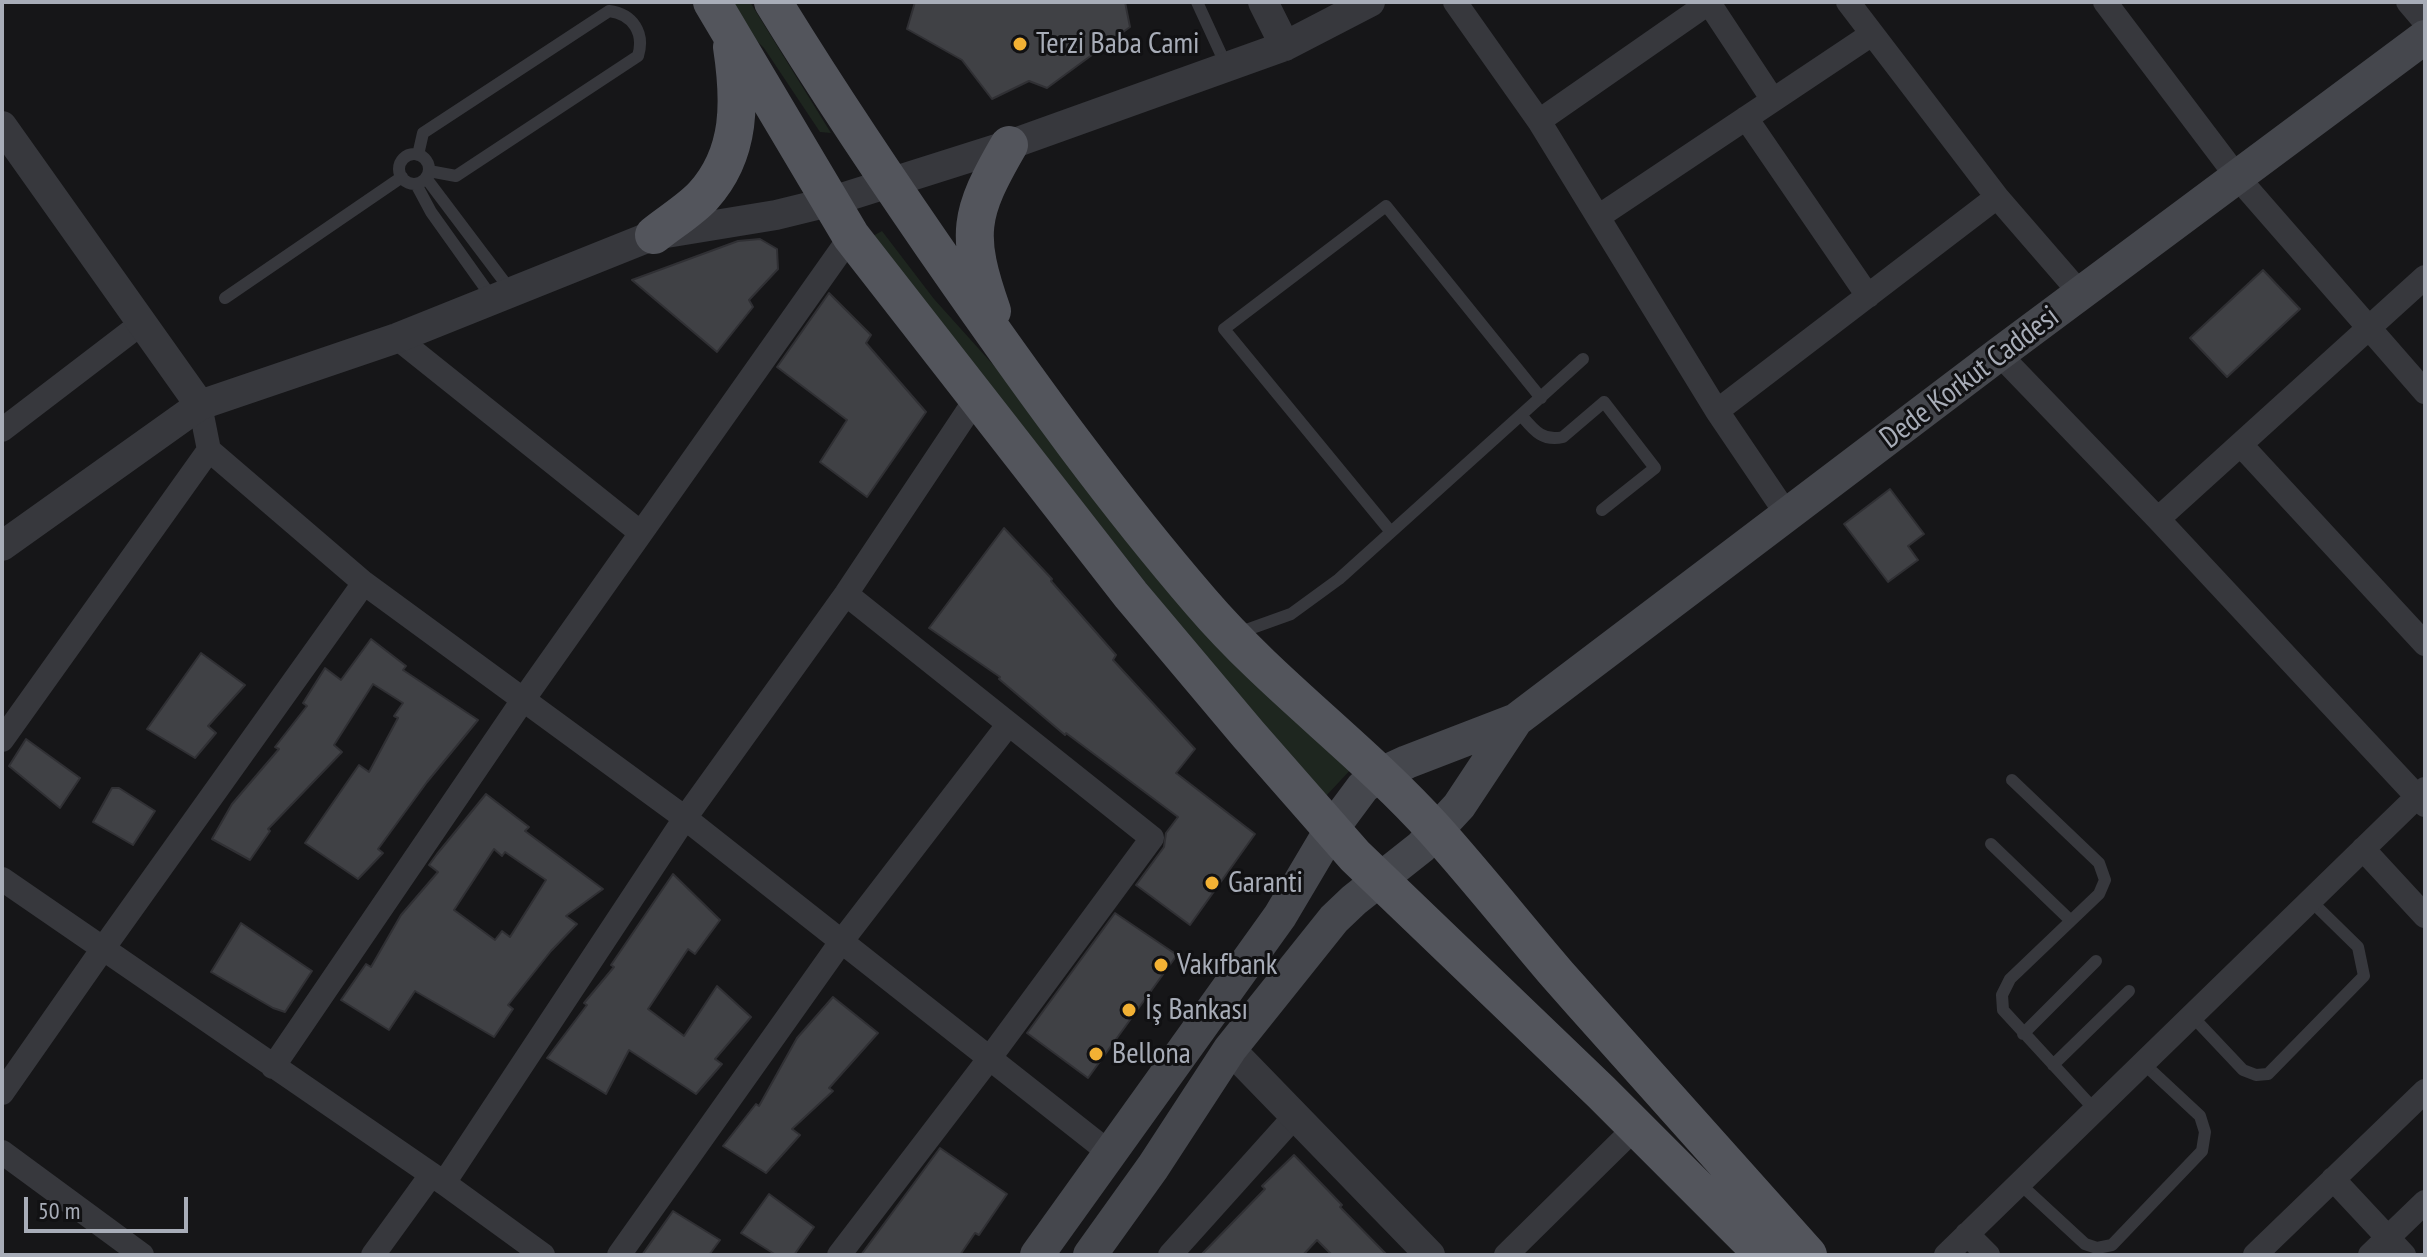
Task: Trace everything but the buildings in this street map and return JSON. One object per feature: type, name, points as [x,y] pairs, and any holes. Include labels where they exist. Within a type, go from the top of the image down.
[{"type":"main road","points":[[773,2],[890,184],[1006,351],[1081,454],[1231,637],[1381,774],[1436,831],[1559,976],[1808,1255]]},
{"type":"main road","points":[[721,17],[851,236],[1131,595],[1331,830],[1764,1255]]},
{"type":"main road","points":[[654,235],[703,196],[724,165],[737,125],[737,80],[721,17]]},
{"type":"main road","name":"Dede Korkut Caddesi","points":[[1037,1255],[1280,916],[1355,796],[1381,774],[1516,720],[1999,354],[2425,37]]},
{"type":"main road","points":[[1006,351],[976,268],[974,242],[975,222],[984,188],[1009,145]]},
{"type":"main road","name":"Dede Korkut Caddesi","points":[[1090,1255],[1153,1167],[1230,1049],[1334,919],[1421,847],[1459,806],[1516,720]]},
{"type":"street","points":[[1263,2],[1285,46]]},
{"type":"street","points":[[2,546],[200,405],[397,338],[654,235],[776,215],[829,202],[1009,145],[1285,46],[1370,2]]},
{"type":"street","points":[[1455,2],[1539,121],[1717,411],[1788,516]]},
{"type":"street","points":[[1539,121],[1709,2],[1773,100]]},
{"type":"street","points":[[1848,2],[1997,197],[2081,294]]},
{"type":"street","points":[[2105,2],[2238,178],[2425,392]]},
{"type":"street","points":[[2408,2],[2425,22]]},
{"type":"street","points":[[1598,217],[1872,34]]},
{"type":"street","points":[[1746,118],[1868,296]]},
{"type":"street","points":[[2,126],[200,405],[209,450],[364,583],[685,818],[1111,1154]]},
{"type":"street","points":[[1717,411],[1997,197]]},
{"type":"street","points":[[273,1067],[523,700],[851,236]]},
{"type":"street","points":[[2158,519],[2425,277]]},
{"type":"street","points":[[2,430],[142,323]]},
{"type":"street","points":[[397,338],[641,533]]},
{"type":"street","points":[[1946,1255],[2363,849],[2422,797],[1999,354]]},
{"type":"street","points":[[373,1255],[438,1179],[685,818],[846,594],[976,399]]},
{"type":"street","points":[[2241,445],[2425,644]]},
{"type":"street","points":[[2,740],[209,450]]},
{"type":"street","points":[[2,1093],[364,583]]},
{"type":"street","points":[[839,1255],[1152,838],[846,594]]},
{"type":"street","points":[[619,1255],[841,942],[1008,725]]},
{"type":"street","points":[[2363,849],[2425,916]]},
{"type":"street","points":[[2,879],[438,1179],[543,1255]]},
{"type":"street","points":[[1230,1049],[1430,1255]]},
{"type":"street","points":[[2255,1255],[2425,1091]]},
{"type":"street","points":[[1170,1255],[1295,1116]]},
{"type":"street","points":[[1506,1255],[1636,1127]]},
{"type":"street","points":[[2,1152],[142,1255]]},
{"type":"street","points":[[2333,1179],[2396,1246]]},
{"type":"street","points":[[2370,1255],[2396,1246],[2425,1202]]},
{"type":"street","points":[[1967,1234],[1988,1255]]},
{"type":"lane","points":[[1197,2],[1227,68]]},
{"type":"lane","points":[[225,298],[402,177],[456,176],[638,56],[641,40],[636,25],[624,15],[609,11],[423,133],[418,155]]},
{"type":"lane","points":[[402,177],[400,164],[404,158],[418,155]]},
{"type":"lane","points":[[418,155],[428,164],[423,178],[431,212],[502,296]]},
{"type":"lane","points":[[423,178],[502,296]]},
{"type":"lane","points":[[1391,532],[1224,329],[1386,206],[1541,398]]},
{"type":"lane","points":[[1231,637],[1244,629],[1277,621],[1304,607],[1583,359]]},
{"type":"lane","points":[[1521,415],[1539,434],[1556,439],[1563,437],[1604,402],[1655,468],[1602,510]]},
{"type":"lane","points":[[2012,780],[2099,863],[2105,880],[2099,894],[2010,979],[2002,995],[2003,1010],[2095,1110]]},
{"type":"lane","points":[[1991,844],[2070,920]]},
{"type":"lane","points":[[2192,1016],[2243,1070],[2256,1075],[2268,1074],[2364,976],[2358,947],[2310,900]]},
{"type":"lane","points":[[2023,1034],[2096,961]]},
{"type":"lane","points":[[2053,1065],[2129,991]]},
{"type":"lane","points":[[2020,1184],[2085,1244],[2097,1248],[2112,1245],[2202,1151],[2205,1132],[2200,1116],[2143,1063]]},
{"type":"shaded area","points":[[728,2],[750,2],[831,133],[820,132],[764,48]]},
{"type":"shaded area","points":[[882,231],[934,299],[1354,766],[1326,796],[1193,643],[873,236]]},
{"type":"place","name":"Terzi Baba Cami","points":[[1020,44]]},
{"type":"place","name":"Garanti","points":[[1212,883]]},
{"type":"place","name":"Vakıfbank","points":[[1161,965]]},
{"type":"place","name":"İş Bankası","points":[[1129,1010]]},
{"type":"place","name":"Bellona","points":[[1096,1054]]}]
